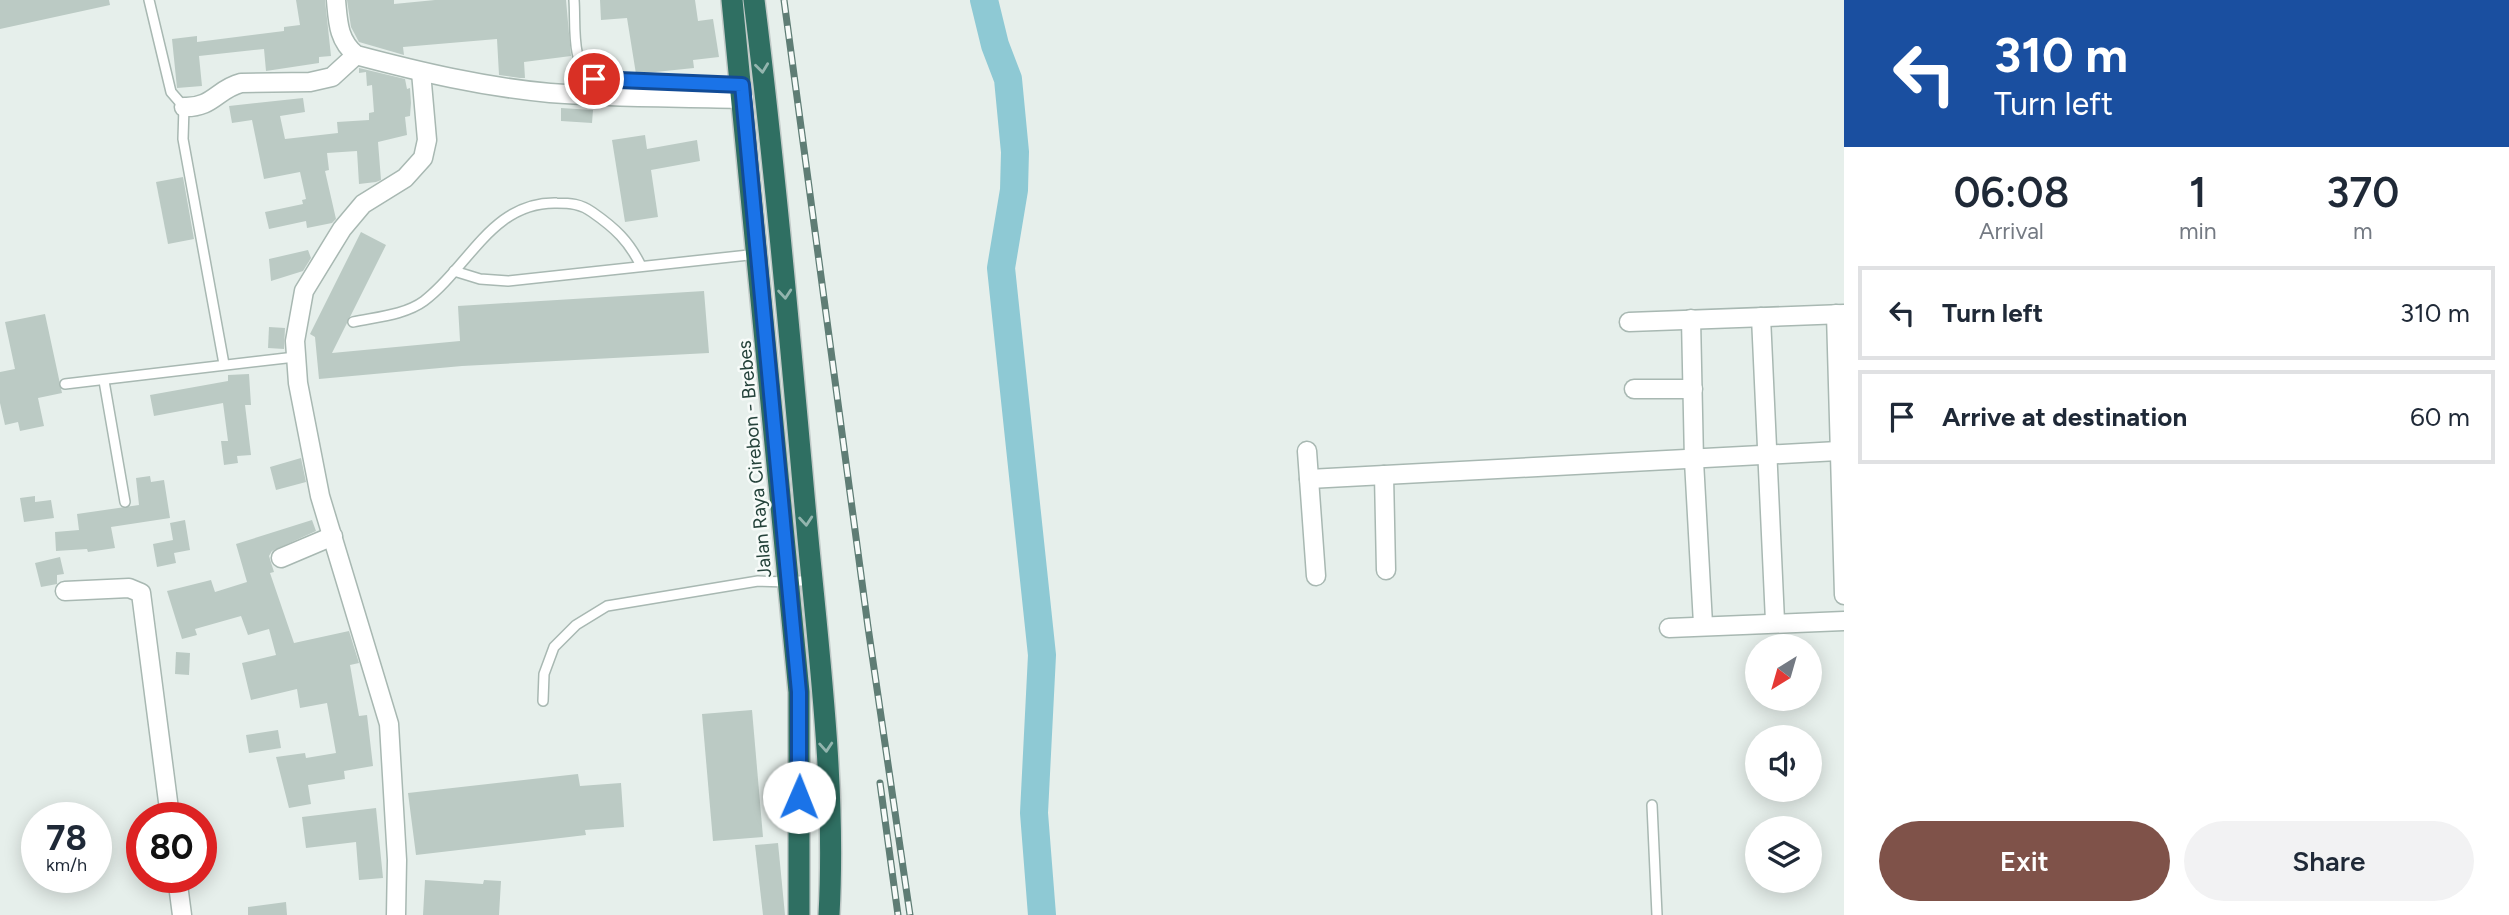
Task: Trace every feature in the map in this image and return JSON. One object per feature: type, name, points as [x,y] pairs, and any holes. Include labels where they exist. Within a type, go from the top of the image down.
[{"type":"highway","name":"Jalan Raya Cirebon - Brebes","points":[[732,0],[799,692],[799,915]]},
{"type":"highway","points":[[754,0],[770,132],[812,580],[828,789],[829,915]]},
{"type":"street","points":[[336,0],[342,41],[356,55],[422,72],[481,84],[552,93],[743,92]]},
{"type":"street","points":[[184,107],[211,102],[231,86],[241,83],[310,82],[332,77],[356,55]]},
{"type":"street","points":[[396,915],[397,860],[389,724],[312,459],[295,357],[295,341],[302,297],[330,248],[358,209],[411,173],[423,158],[427,140],[422,72]]},
{"type":"street","points":[[1629,322],[1840,314],[1838,451],[1844,595]]},
{"type":"street","points":[[1761,317],[1775,621]]},
{"type":"street","points":[[1691,319],[1694,461],[1703,624]]},
{"type":"street","points":[[1634,388],[1693,389]]},
{"type":"street","points":[[1307,451],[1316,576]]},
{"type":"street","points":[[1309,479],[1694,461],[1838,451]]},
{"type":"street","points":[[1384,475],[1386,570]]},
{"type":"street","points":[[281,558],[334,536]]},
{"type":"street","points":[[65,591],[129,588],[141,593],[168,802]]},
{"type":"street","points":[[1669,628],[1775,621],[1844,621]]},
{"type":"street","points":[[179,893],[182,915]]},
{"type":"lane","points":[[149,0],[171,92],[184,107],[183,139],[224,364]]},
{"type":"lane","points":[[575,0],[579,60],[584,73],[594,79],[743,92]]},
{"type":"lane","points":[[353,322],[416,306],[454,271],[487,234],[513,212],[528,205],[551,203],[581,206],[605,220],[631,245],[641,266]]},
{"type":"lane","points":[[454,271],[480,279],[508,281],[758,254]]},
{"type":"lane","points":[[65,384],[295,357]]},
{"type":"lane","points":[[104,381],[125,502]]},
{"type":"lane","points":[[543,701],[544,674],[554,647],[576,625],[607,606],[758,580],[812,580]]},
{"type":"lane","points":[[1652,805],[1657,915]]},
{"type":"building","points":[[0,0],[109,0],[110,5],[0,29]]},
{"type":"building","points":[[296,0],[325,0],[331,56],[319,57],[319,63],[266,71],[264,49],[199,56],[202,86],[177,88],[172,39],[197,36],[197,42],[284,31],[284,27],[300,25]]},
{"type":"building","points":[[347,0],[394,0],[394,4],[435,0],[566,0],[571,56],[524,62],[525,78],[520,78],[499,75],[497,39],[403,47],[404,55],[359,42],[351,27]]},
{"type":"building","points":[[600,0],[695,0],[698,21],[713,19],[719,57],[693,60],[694,68],[636,74],[627,18],[601,20]]},
{"type":"building","points":[[359,68],[405,79],[407,89],[410,88],[411,103],[410,116],[405,117],[407,135],[378,142],[381,180],[376,182],[359,184],[357,151],[327,153],[329,170],[325,171],[336,219],[332,223],[307,228],[306,221],[269,229],[265,212],[303,204],[302,200],[306,199],[300,172],[264,179],[252,120],[232,123],[229,106],[303,98],[305,112],[280,116],[285,139],[338,133],[337,122],[369,120],[369,113],[374,112],[372,85],[367,86],[366,72],[359,73]]},
{"type":"building","points":[[561,108],[593,110],[592,123],[561,121]]},
{"type":"building","points":[[645,135],[647,149],[697,140],[700,161],[651,170],[658,217],[625,222],[612,140]]},
{"type":"building","points":[[183,177],[194,239],[168,244],[156,182]]},
{"type":"building","points":[[361,232],[386,245],[332,353],[460,341],[458,306],[704,291],[709,353],[462,366],[319,379],[315,337],[310,334]]},
{"type":"building","points":[[308,250],[311,258],[303,271],[271,281],[269,259]]},
{"type":"building","points":[[45,314],[62,393],[38,398],[44,426],[20,431],[18,422],[5,425],[0,403],[0,372],[15,369],[5,322]]},
{"type":"building","points":[[269,327],[285,328],[284,349],[268,348]]},
{"type":"building","points":[[249,374],[251,405],[245,405],[251,455],[237,456],[238,463],[224,465],[221,441],[228,441],[223,403],[154,416],[150,395],[228,381],[228,375]]},
{"type":"building","points":[[301,458],[306,482],[276,490],[270,467]]},
{"type":"building","points":[[150,476],[151,482],[164,480],[170,518],[111,527],[115,548],[88,552],[87,549],[56,551],[55,532],[79,530],[77,514],[139,505],[136,478]]},
{"type":"building","points":[[35,496],[35,502],[51,500],[54,518],[24,522],[20,498]]},
{"type":"building","points":[[185,520],[190,550],[174,553],[176,563],[157,567],[153,544],[173,540],[170,523]]},
{"type":"building","points":[[312,520],[316,531],[272,551],[269,556],[274,572],[270,573],[294,643],[349,631],[359,663],[350,665],[359,716],[367,715],[373,766],[344,771],[345,779],[308,785],[311,804],[289,808],[276,757],[305,753],[306,758],[336,753],[327,703],[300,708],[297,689],[251,700],[242,663],[276,655],[269,629],[248,635],[241,616],[195,629],[197,635],[182,639],[167,591],[211,580],[215,592],[247,582],[236,544]]},
{"type":"building","points":[[60,557],[64,574],[57,575],[57,584],[41,587],[35,563]]},
{"type":"building","points":[[176,652],[190,653],[189,675],[175,674]]},
{"type":"building","points":[[752,710],[763,837],[713,841],[702,714]]},
{"type":"building","points":[[278,730],[281,748],[249,753],[246,735]]},
{"type":"building","points":[[578,774],[580,786],[621,783],[624,827],[585,830],[586,835],[416,855],[408,793]]},
{"type":"building","points":[[376,808],[383,878],[359,880],[356,842],[306,848],[302,817]]},
{"type":"building","points":[[778,843],[785,915],[763,915],[755,845]]},
{"type":"building","points":[[425,880],[483,884],[484,880],[501,881],[499,915],[423,915]]},
{"type":"building","points":[[286,902],[287,915],[248,915],[248,907]]},
{"type":"waterway","points":[[984,0],[995,45],[1008,79],[1015,152],[1014,190],[1001,268],[1042,655],[1034,813],[1042,915]]},
{"type":"railway","points":[[784,0],[868,627],[910,915]]},
{"type":"railway","points":[[880,783],[898,915]]},
{"type":"route","points":[[594,79],[742,85],[799,692],[799,797]]}]
